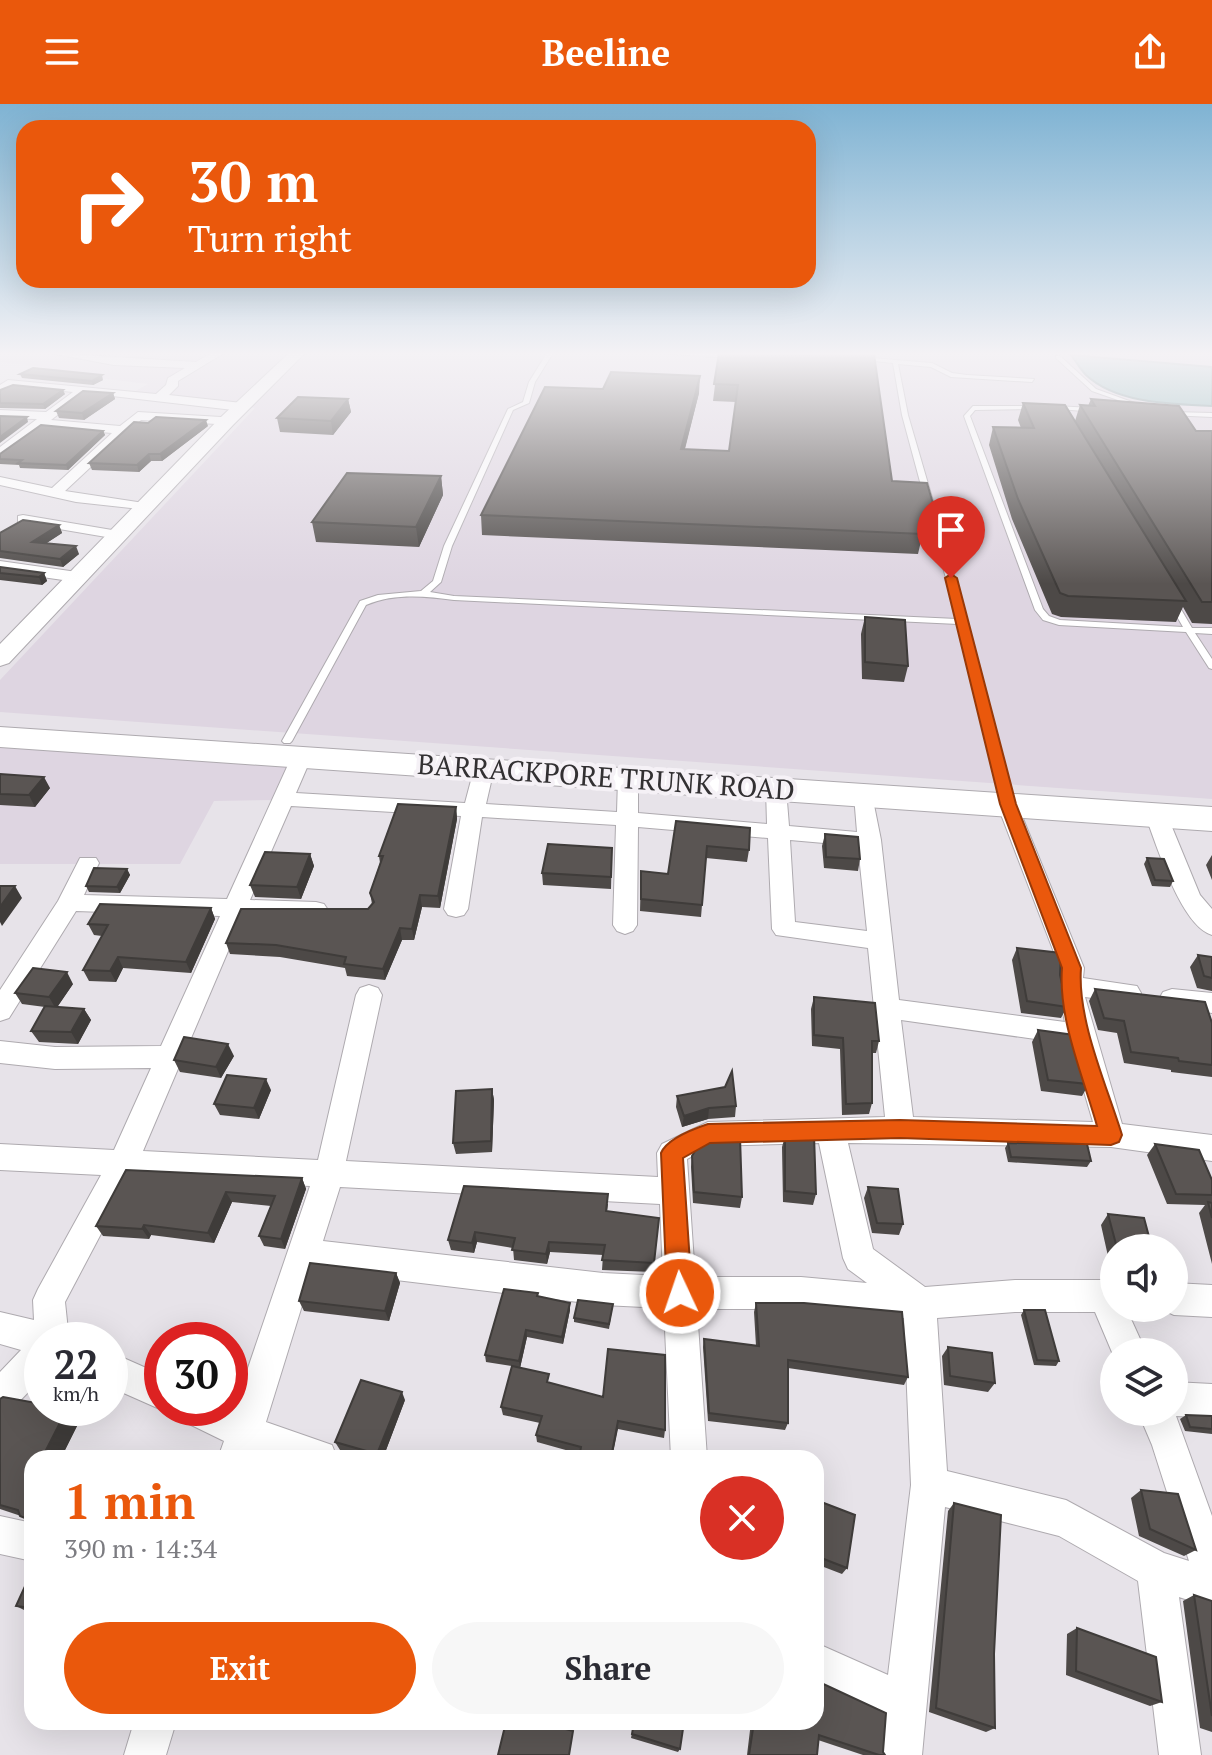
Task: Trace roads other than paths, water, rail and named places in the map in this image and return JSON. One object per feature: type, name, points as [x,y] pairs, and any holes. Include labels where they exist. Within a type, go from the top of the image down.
[{"type":"main road","name":"BARRACKPORE TRUNK ROAD","points":[[0,724],[294,749],[1006,797],[1212,819]]},
{"type":"main road","name":"BARRACKPORE TRUNK ROAD","points":[[0,737],[294,749],[484,769],[864,795],[1212,804]]},
{"type":"street","points":[[0,453],[31,430]]},
{"type":"street","points":[[118,535],[17,523],[60,494],[123,430]]},
{"type":"street","points":[[0,658],[218,430]]},
{"type":"street","points":[[0,481],[144,507]]},
{"type":"street","points":[[0,498],[22,485]]},
{"type":"street","points":[[0,566],[77,577]]},
{"type":"street","points":[[50,1322],[49,1300],[123,1163],[283,799],[294,749]]},
{"type":"street","points":[[456,909],[473,809],[484,769]]},
{"type":"street","points":[[625,925],[628,779]]},
{"type":"street","points":[[776,789],[784,929],[880,941]]},
{"type":"street","points":[[864,795],[900,1129]]},
{"type":"street","points":[[1006,797],[1072,968],[1070,986],[1081,1035],[1111,1135]]},
{"type":"street","points":[[283,799],[627,819],[870,840]]},
{"type":"street","points":[[1156,815],[1190,898],[1212,926]]},
{"type":"street","points":[[0,1011],[69,903],[88,863]]},
{"type":"street","points":[[69,903],[334,911]]},
{"type":"street","points":[[1070,986],[1212,1003]]},
{"type":"street","points":[[240,1445],[329,1174],[369,995]]},
{"type":"street","points":[[887,1008],[1081,1035]]},
{"type":"street","points":[[0,1052],[55,1058],[169,1057]]},
{"type":"street","points":[[689,1450],[672,1153],[708,1134],[900,1129],[1111,1135],[1212,1148]]},
{"type":"street","points":[[831,1131],[859,1258],[920,1303]]},
{"type":"street","points":[[0,1157],[674,1191]]},
{"type":"street","points":[[302,1254],[603,1289],[680,1293],[801,1293],[920,1303],[1015,1296],[1100,1296]]},
{"type":"street","points":[[1188,1300],[1212,1301]]},
{"type":"street","points":[[901,1755],[929,1485],[920,1303]]},
{"type":"street","points":[[0,1328],[24,1334]]},
{"type":"street","points":[[0,1397],[24,1372]]},
{"type":"street","points":[[1188,1400],[1212,1401]]},
{"type":"street","points":[[216,1426],[240,1445],[270,1450]]},
{"type":"street","points":[[1162,1426],[1212,1574]]},
{"type":"street","points":[[929,1485],[1066,1519],[1156,1570],[1212,1588]]},
{"type":"street","points":[[0,1535],[24,1540]]},
{"type":"street","points":[[1156,1570],[1180,1755]]},
{"type":"street","points":[[824,1667],[905,1704]]},
{"type":"street","points":[[145,1755],[153,1730]]},
{"type":"lane","points":[[423,593],[437,582],[448,546],[501,430]]},
{"type":"lane","points":[[909,430],[1006,797]]},
{"type":"lane","points":[[972,430],[1039,610],[1046,618],[1059,622],[1212,631]]},
{"type":"lane","points":[[1164,590],[1212,666]]},
{"type":"lane","points":[[294,749],[363,603],[378,597],[423,593],[454,598],[962,622]]}]
